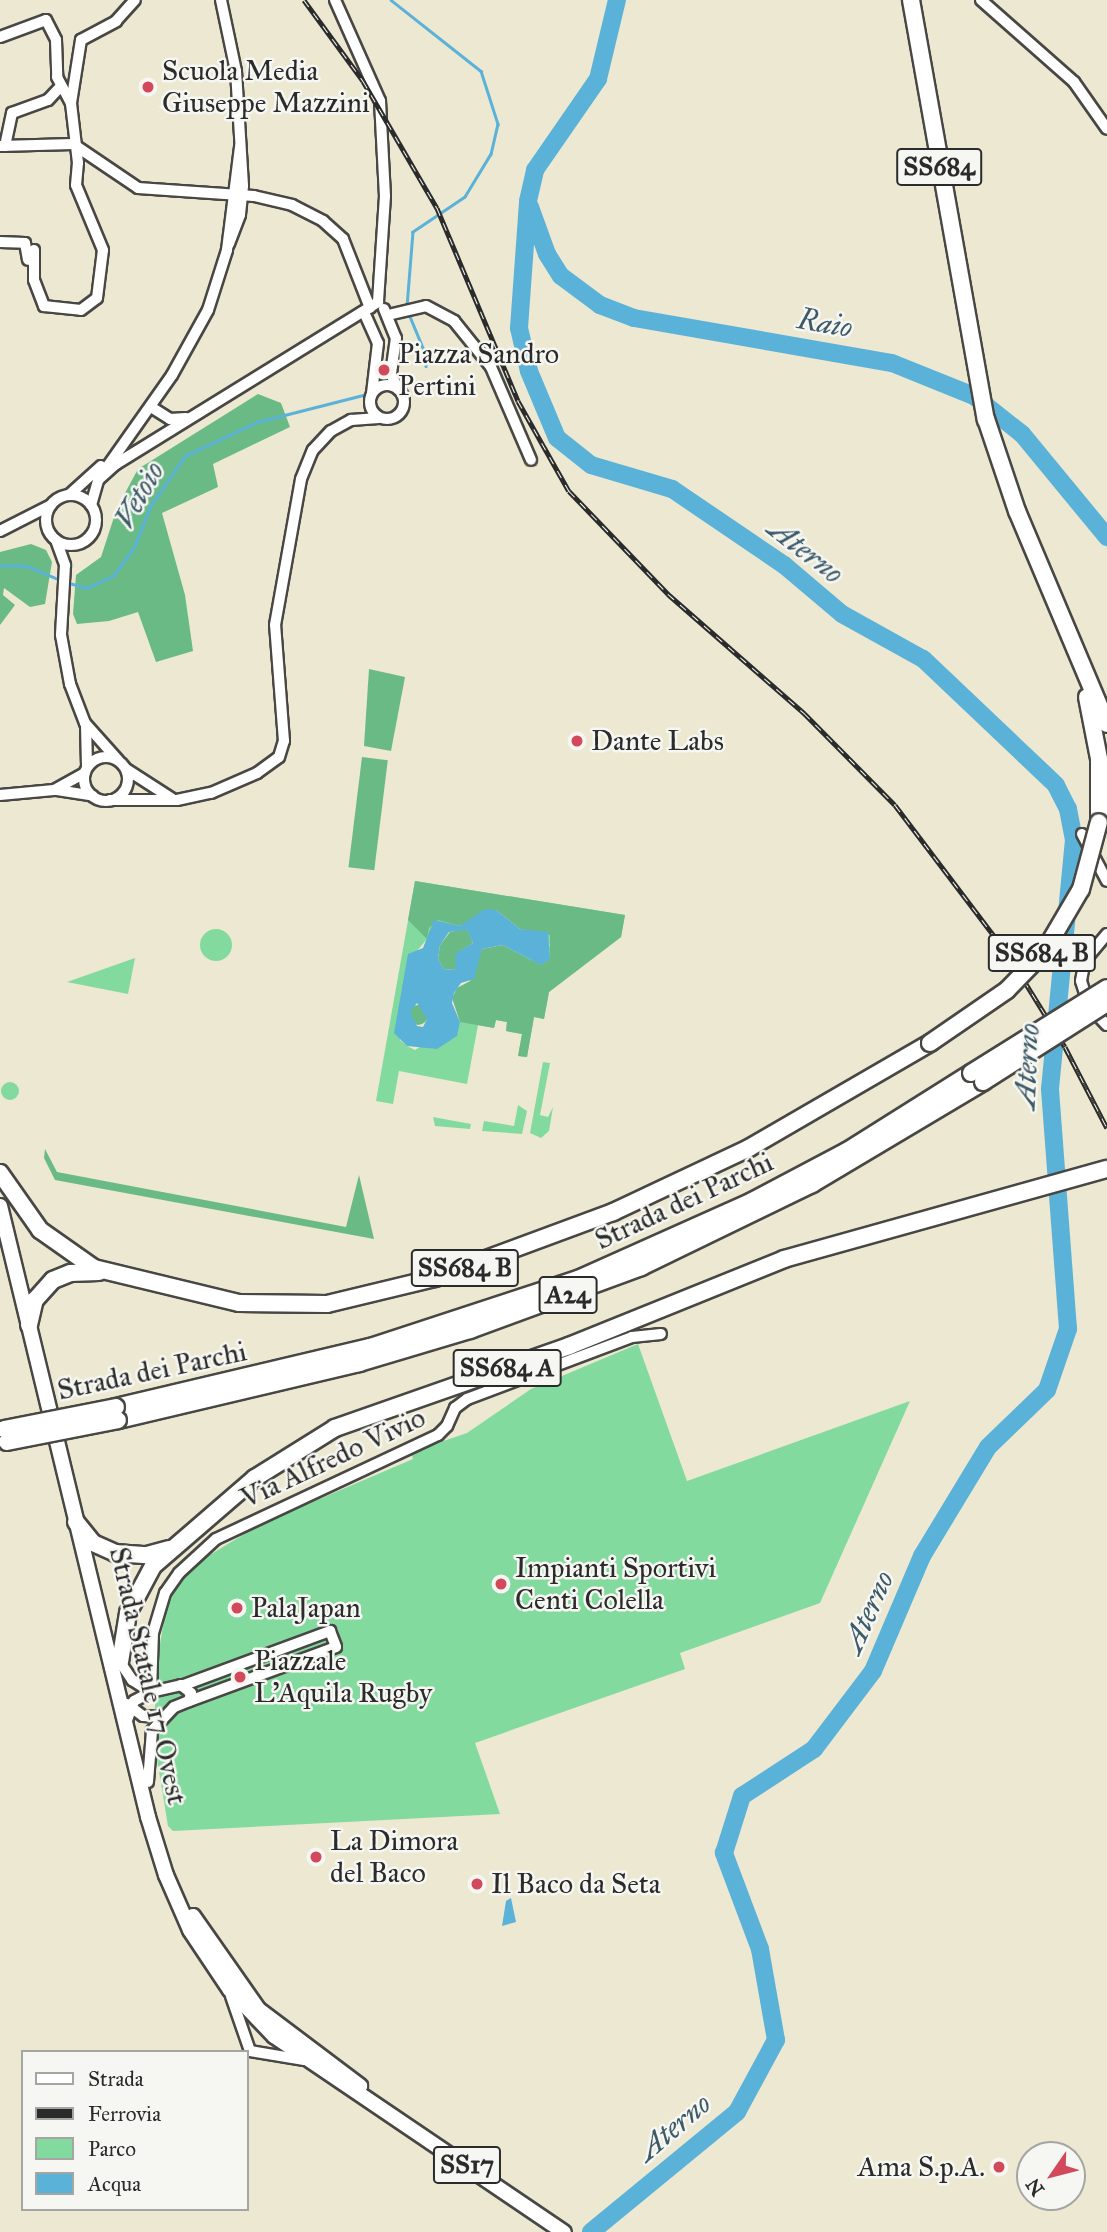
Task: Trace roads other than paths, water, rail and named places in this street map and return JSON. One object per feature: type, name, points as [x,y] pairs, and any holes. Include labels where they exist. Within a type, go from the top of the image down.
[{"type":"highway","name":"SS684","points":[[911,0],[968,333],[986,419],[1017,511],[1107,724]]},
{"type":"highway","points":[[1071,637],[1107,707]]},
{"type":"highway","name":"SS684 B","points":[[0,1173],[18,1203],[51,1241],[83,1263],[108,1273],[202,1296],[273,1307],[340,1303],[401,1288],[542,1240],[674,1184],[833,1102],[930,1043],[1007,990],[1044,952],[1081,889],[1099,822],[1096,735],[1071,637]]},
{"type":"highway","name":"Strada dei Parchi","points":[[2,1435],[359,1363],[470,1330],[615,1277],[812,1184],[977,1077],[1107,988]]},
{"type":"highway","name":"Strada dei Parchi","points":[[977,1077],[1107,1003]]},
{"type":"highway","name":"SS684 A","points":[[120,1662],[124,1627],[137,1592],[174,1545],[255,1478],[346,1423],[557,1350],[757,1268],[1107,1169]]},
{"type":"highway","name":"SS684 B","points":[[33,1304],[61,1275],[108,1273]]},
{"type":"highway","points":[[29,1325],[33,1304]]},
{"type":"highway","points":[[76,1522],[90,1541]]},
{"type":"highway","name":"SS684 A","points":[[90,1541],[128,1555],[153,1554],[174,1545]]},
{"type":"main road","name":"Strada Statale 17 Ovest","points":[[0,1173],[148,1782],[182,1894],[213,1950],[247,1996],[301,2044],[387,2110],[564,2232]]},
{"type":"main road","name":"Strada Statale 17 Ovest","points":[[0,1206],[125,1725],[166,1875],[190,1930],[216,1973],[266,2029],[306,2061],[387,2110]]},
{"type":"street","points":[[34,250],[34,280],[44,306],[81,310],[97,298],[103,250],[76,185],[78,163],[73,144],[71,103],[81,40],[116,21],[135,0]]},
{"type":"street","points":[[177,800],[150,789],[126,769],[85,723],[73,694],[61,635],[65,570],[71,549],[95,528],[91,505],[97,480],[111,457],[150,407],[198,331],[243,196],[236,71],[221,0]]},
{"type":"street","points":[[335,0],[371,75],[380,108],[385,196],[371,307]]},
{"type":"street","points":[[981,0],[1074,82],[1107,129]]},
{"type":"street","points":[[0,37],[44,19],[51,27],[56,46],[54,66],[71,103]]},
{"type":"street","points":[[61,86],[48,100],[12,113],[2,146],[73,144],[138,188],[243,196],[287,203],[335,231],[348,249],[371,307],[378,357],[371,408],[379,418]]},
{"type":"street","points":[[227,250],[231,195],[240,147]]},
{"type":"street","points":[[0,242],[27,245],[28,280]]},
{"type":"street","points":[[371,307],[388,315],[407,308],[444,313],[480,350],[531,460]]},
{"type":"street","points":[[97,480],[192,417],[371,307]]},
{"type":"street","points":[[0,795],[54,790],[110,800],[177,800],[232,786],[271,764],[283,750],[275,625],[302,479],[313,450],[331,431],[351,420],[390,419],[400,414],[404,401],[391,375],[397,341],[388,315]]},
{"type":"street","points":[[378,357],[385,367],[395,360]]},
{"type":"street","points":[[372,395],[384,386],[399,391]]},
{"type":"street","points":[[150,407],[170,419],[192,417]]},
{"type":"street","points":[[0,531],[20,523],[69,495],[111,457]]},
{"type":"street","points":[[69,495],[91,505]]},
{"type":"street","points":[[53,504],[47,523],[54,537],[71,549]]},
{"type":"street","points":[[20,523],[37,524],[71,549]]},
{"type":"street","points":[[85,723],[85,786],[93,797]]},
{"type":"street","points":[[54,790],[104,756],[118,760]]},
{"type":"street","points":[[110,800],[126,789],[126,769]]},
{"type":"street","points":[[1082,834],[1107,881]]},
{"type":"street","points":[[1107,934],[1086,960],[1081,981],[1089,1006],[1107,1025]]},
{"type":"street","name":"Via Alfredo Vivio","points":[[151,1692],[153,1633],[165,1593],[178,1573],[216,1539],[441,1433],[455,1408],[467,1399],[632,1337],[662,1334]]},
{"type":"street","points":[[125,1725],[130,1708],[138,1698],[151,1692],[179,1687],[330,1631],[336,1647],[184,1702],[162,1717],[148,1741],[148,1782]]},
{"type":"street","points":[[120,1662],[132,1680],[151,1692]]},
{"type":"street","points":[[117,1687],[130,1708],[143,1716],[162,1717]]},
{"type":"street","points":[[179,1687],[172,1698],[184,1702]]},
{"type":"street","points":[[179,1687],[191,1693],[184,1702]]},
{"type":"street","points":[[216,1973],[238,2011],[245,2042],[258,2053],[306,2061]]},
{"type":"street","points":[[247,1996],[266,2029],[268,2043],[258,2053]]},
{"type":"street","points":[[245,2042],[251,2032],[266,2029],[301,2044]]},
{"type":"water","points":[[485,909],[496,910],[520,929],[548,932],[550,959],[541,965],[503,945],[482,949],[474,979],[461,983],[454,993],[452,1003],[460,1022],[457,1036],[437,1049],[407,1046],[394,1033],[408,954],[423,948],[434,920],[460,926]],"holes":[[[467,930],[473,943],[456,953],[455,970],[444,969],[438,959],[440,945],[449,932]],[[417,1003],[427,1019],[423,1027],[417,1026],[410,1012]]]},
{"type":"water","points":[[511,1898],[516,1922],[502,1926],[506,1901]]},
{"type":"waterway","name":"Vetoio","points":[[391,0],[481,71],[498,124],[491,154],[465,197],[413,232],[407,307]]},
{"type":"waterway","name":"Aterno","points":[[591,2232],[737,2112],[776,2040],[760,1949],[724,1853],[742,1796],[814,1749],[873,1671],[922,1556],[988,1447],[1047,1390],[1068,1329],[1050,1089],[1074,840],[1068,809],[1056,785],[923,659],[842,614],[784,565],[672,489],[591,465],[557,438],[529,371],[519,328],[528,201],[535,170],[598,79],[617,0]]},
{"type":"waterway","name":"Raio","points":[[530,207],[547,254],[561,276],[600,305],[634,318],[892,363],[974,396],[1022,434],[1107,537]]},
{"type":"waterway","name":"Vetoio","points":[[409,314],[426,355],[426,366]]},
{"type":"waterway","name":"Vetoio","points":[[66,582],[87,588],[113,576],[134,547],[151,505],[185,456],[257,422],[363,395]]},
{"type":"waterway","name":"Vetoio","points":[[0,565],[27,566],[60,580]]},
{"type":"railway","points":[[304,0],[363,81],[437,208],[518,401],[569,491],[668,594],[804,713],[895,805],[1007,953],[1065,1047],[1107,1128]]},
{"type":"place","name":"Scuola Media Giuseppe Mazzini","points":[[148,87]]},
{"type":"place","name":"Piazza Sandro Pertini","points":[[384,370]]},
{"type":"place","name":"Dante Labs","points":[[577,741]]},
{"type":"place","name":"Impianti Sportivi Centi Colella","points":[[501,1584]]},
{"type":"place","name":"PalaJapan","points":[[237,1608]]},
{"type":"place","name":"Piazzale L'Aquila Rugby","points":[[240,1677]]},
{"type":"place","name":"La Dimora del Baco","points":[[316,1857]]},
{"type":"place","name":"Il Baco da Seta","points":[[477,1884]]},
{"type":"place","name":"Ama S.p.A.","points":[[999,2167]]}]
